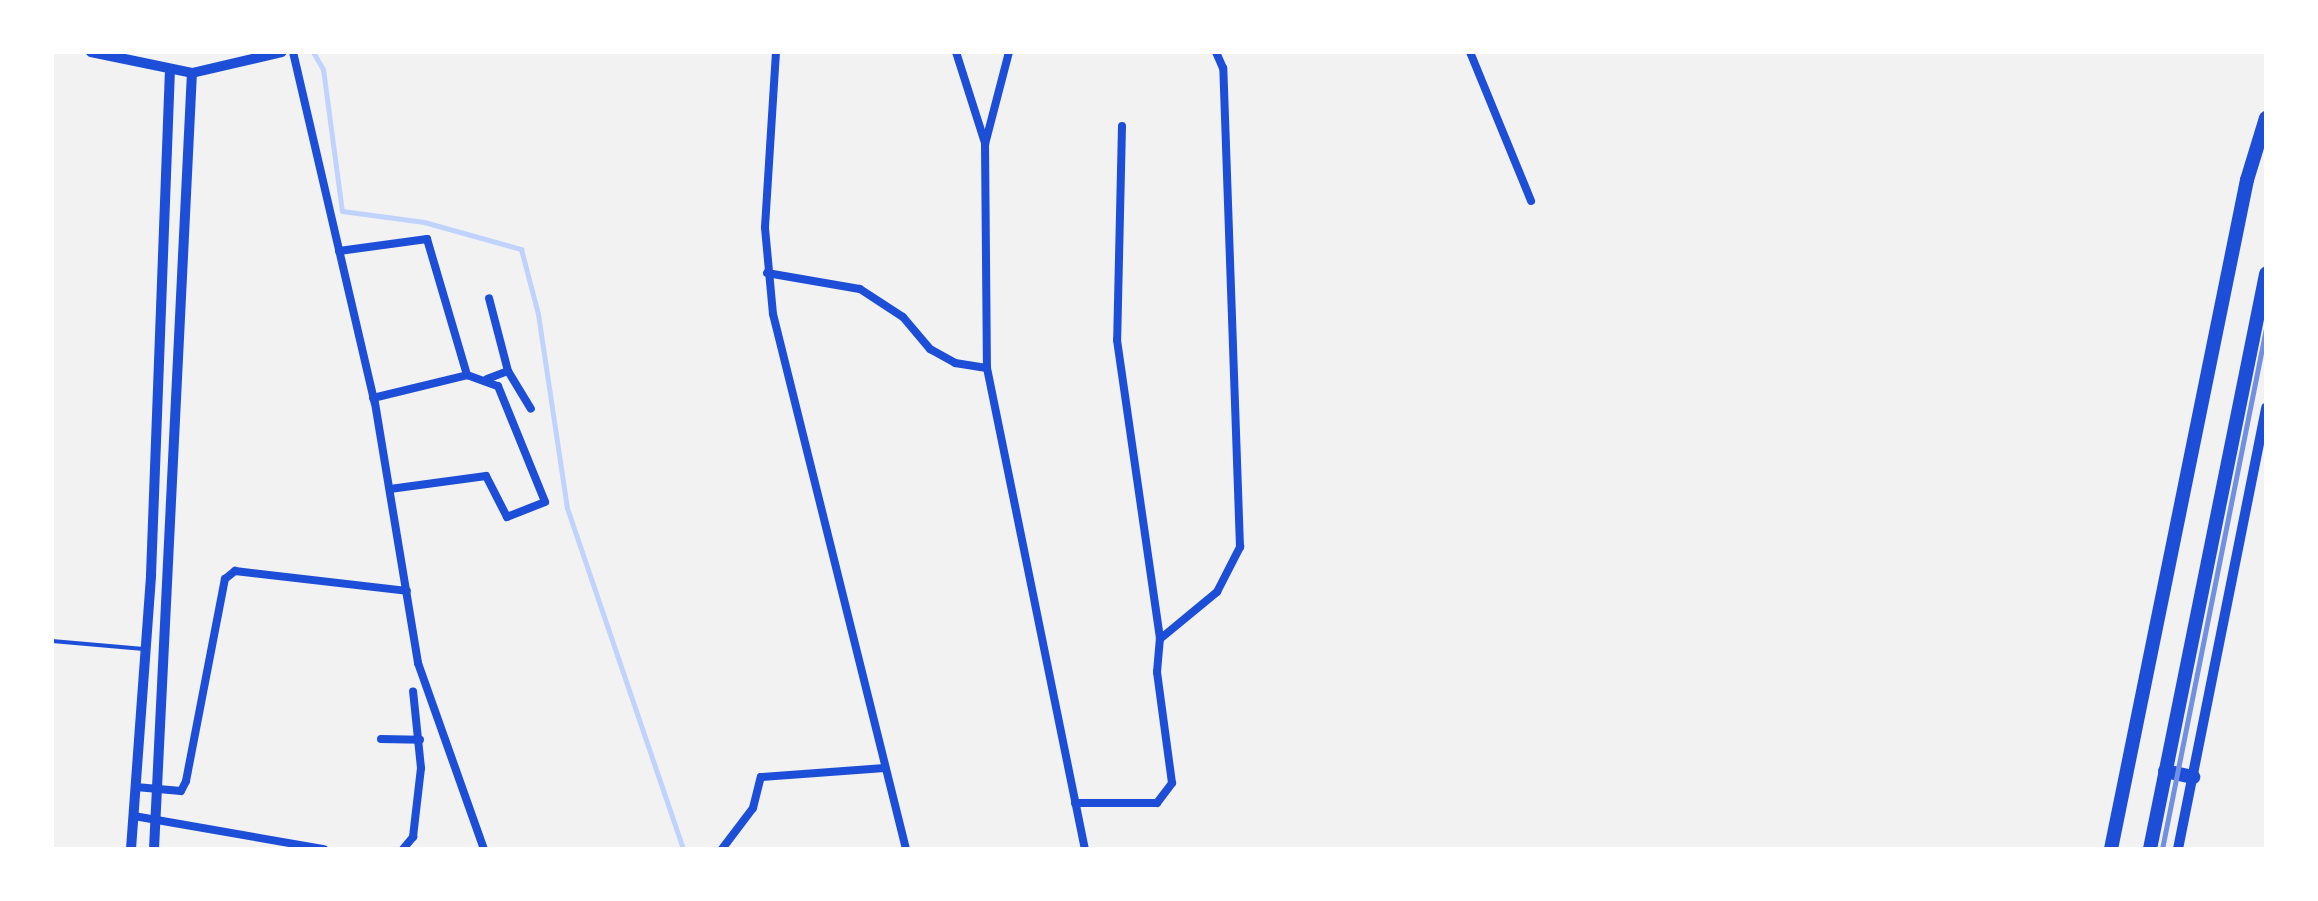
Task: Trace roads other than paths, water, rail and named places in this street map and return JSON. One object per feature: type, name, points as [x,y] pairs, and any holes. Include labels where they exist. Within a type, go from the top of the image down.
[{"type":"highway","points":[[2111,849],[2247,180],[2266,118]]},
{"type":"highway","points":[[2150,849],[2266,274]]},
{"type":"highway","points":[[2165,771],[2193,777]]},
{"type":"street","points":[[91,52],[192,73],[282,52]]},
{"type":"street","points":[[293,52],[373,398],[418,663],[484,849]]},
{"type":"street","points":[[776,52],[767,273],[906,849]]},
{"type":"street","points":[[956,52],[985,144]]},
{"type":"street","points":[[1009,52],[985,144],[987,368],[1085,849]]},
{"type":"street","points":[[1160,639],[1217,592],[1240,547],[1223,68],[1216,52]]},
{"type":"street","points":[[1470,52],[1531,201]]},
{"type":"street","points":[[131,849],[151,575],[170,69]]},
{"type":"street","points":[[154,849],[164,650],[172,575],[192,73]]},
{"type":"street","points":[[1075,803],[1157,803],[1172,783],[1157,672],[1160,639],[1117,340],[1122,126]]},
{"type":"street","points":[[339,251],[427,239],[467,375]]},
{"type":"street","points":[[767,273],[860,289],[903,317],[930,349],[955,363],[987,368]]},
{"type":"street","points":[[489,298],[508,371],[531,409]]},
{"type":"street","points":[[487,379],[508,371]]},
{"type":"street","points":[[373,398],[467,375],[487,379],[498,386],[545,502],[507,517],[486,476],[390,489]]},
{"type":"street","points":[[2178,849],[2266,408]]},
{"type":"street","points":[[136,787],[181,791],[186,781],[225,579],[235,571],[407,591]]},
{"type":"street","points":[[151,575],[172,575]]},
{"type":"street","points":[[144,649],[164,650]]},
{"type":"street","points":[[403,849],[413,837],[420,740],[413,691]]},
{"type":"street","points":[[381,739],[420,740]]},
{"type":"street","points":[[722,849],[753,808],[761,777],[885,768]]},
{"type":"street","points":[[134,816],[324,849]]},
{"type":"lane","points":[[52,641],[144,649]]},
{"type":"waterway","points":[[313,52],[323,69],[342,211],[424,222],[521,249],[538,314],[567,508],[683,849]]},
{"type":"railway","points":[[2162,849],[2266,328]]}]
